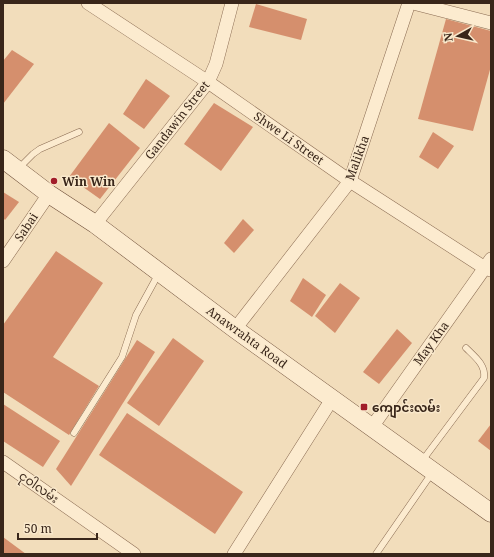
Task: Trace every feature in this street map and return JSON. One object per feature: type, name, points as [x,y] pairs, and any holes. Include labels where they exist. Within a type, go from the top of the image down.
[{"type":"main road","name":"Anawrahta Road","points":[[10,164],[49,194],[95,224],[235,329],[491,513]]},
{"type":"street","name":"Shwe Li Street","points":[[88,3],[208,82],[350,181],[489,266]]},
{"type":"street","name":"Gandawin Street","points":[[95,224],[208,82],[216,64],[232,3]]},
{"type":"street","name":"Malikha","points":[[235,329],[350,181],[408,3]]},
{"type":"street","points":[[413,3],[491,22]]},
{"type":"street","name":"Sabai","points":[[3,261],[49,194]]},
{"type":"street","name":"May Kha","points":[[372,427],[489,266]]},
{"type":"street","points":[[234,554],[332,399]]},
{"type":"street","name":"ငုဝါလမ်း","points":[[3,462],[134,554]]},
{"type":"lane","points":[[10,164],[79,132]]},
{"type":"lane","points":[[74,433],[122,357],[136,315],[159,272]]},
{"type":"lane","points":[[376,554],[427,467],[484,378],[484,367],[466,348]]},
{"type":"building","points":[[256,4],[307,19],[301,40],[249,27]]},
{"type":"building","points":[[446,19],[491,31],[491,66],[473,131],[418,119]]},
{"type":"building","points":[[12,50],[34,64],[3,104],[3,61]]},
{"type":"building","points":[[146,79],[170,96],[144,129],[123,114]]},
{"type":"building","points":[[214,103],[253,127],[221,171],[184,144]]},
{"type":"building","points":[[109,123],[140,148],[100,199],[69,177]]},
{"type":"building","points":[[433,132],[454,146],[438,169],[419,157]]},
{"type":"building","points":[[3,192],[19,202],[5,220],[3,218]]},
{"type":"building","points":[[243,219],[254,230],[234,253],[224,243]]},
{"type":"building","points":[[56,251],[103,283],[53,357],[99,386],[69,435],[3,392],[3,325]]},
{"type":"building","points":[[303,278],[326,295],[312,317],[290,301]]},
{"type":"building","points":[[340,283],[360,298],[335,333],[315,316]]},
{"type":"building","points":[[397,329],[412,343],[379,384],[363,372]]},
{"type":"building","points":[[173,338],[204,361],[159,426],[127,403]]},
{"type":"building","points":[[137,340],[155,352],[71,486],[56,469]]},
{"type":"building","points":[[3,404],[60,441],[43,467],[3,441]]},
{"type":"building","points":[[127,413],[243,492],[215,534],[99,455]]},
{"type":"building","points":[[491,424],[491,451],[478,441]]},
{"type":"building","points":[[3,537],[26,554],[3,554]]},
{"type":"place","name":"Win Win","points":[[54,181]]},
{"type":"place","name":"ကျောင်းလမ်း","points":[[364,407]]}]
